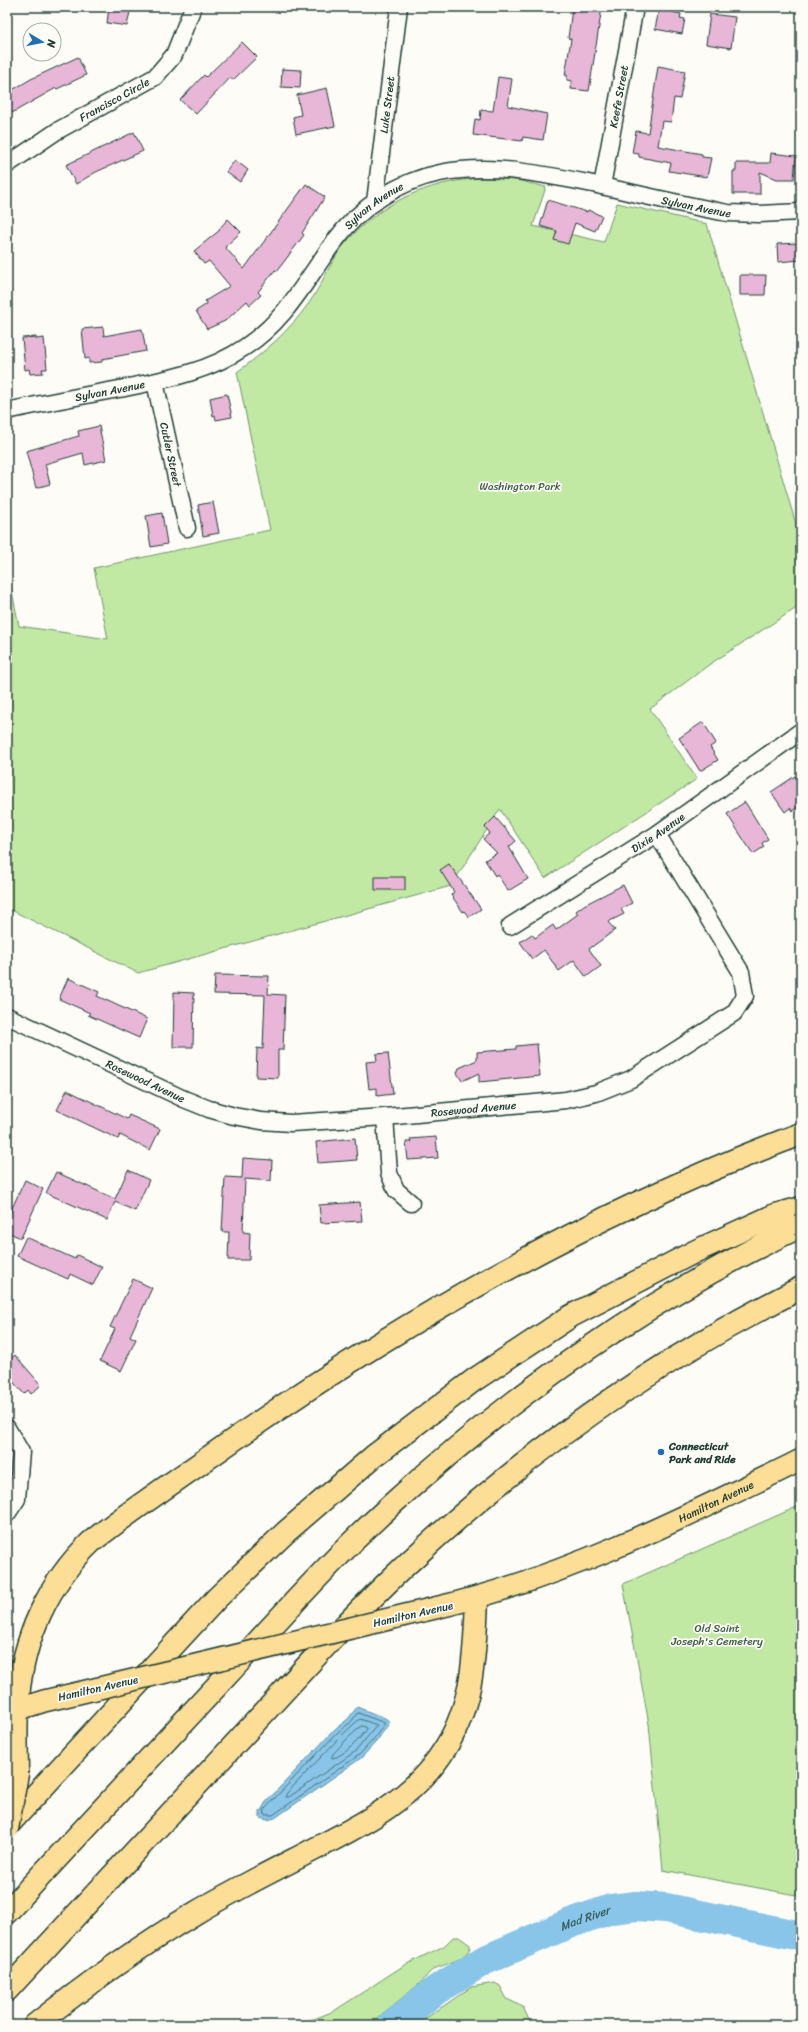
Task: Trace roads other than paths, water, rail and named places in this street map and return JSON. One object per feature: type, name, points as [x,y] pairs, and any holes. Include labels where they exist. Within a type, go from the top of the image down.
[{"type":"highway","points":[[7,1828],[17,1774],[12,1712],[22,1668],[32,1634],[44,1605],[59,1579],[76,1558],[109,1528],[314,1384],[470,1290],[552,1245],[638,1202],[718,1167],[801,1134]]},
{"type":"highway","points":[[7,1828],[217,1598],[286,1532],[374,1456],[484,1373],[571,1316],[696,1251],[775,1215],[801,1208]]},
{"type":"highway","points":[[7,1912],[324,1571],[359,1535],[430,1471],[518,1400],[631,1320],[715,1270],[801,1226]]},
{"type":"highway","points":[[7,1990],[351,1618],[433,1540],[517,1469],[601,1407],[686,1352],[801,1288]]},
{"type":"highway","points":[[35,2025],[95,1979],[166,1931],[231,1892],[360,1825],[395,1804],[416,1785],[446,1747],[465,1705],[474,1661],[477,1598]]},
{"type":"main road","name":"Hamilton Avenue","points":[[12,1712],[44,1701],[477,1598],[550,1573],[630,1541],[801,1460]]},
{"type":"street","name":"Francisco Circle","points":[[7,165],[57,131],[155,77],[174,55],[193,7]]},
{"type":"street","name":"Luke Street","points":[[375,202],[399,7]]},
{"type":"street","name":"Keefe Street","points":[[602,186],[635,7]]},
{"type":"street","name":"Sylvan Avenue","points":[[7,411],[155,382],[213,365],[236,353],[266,331],[297,298],[343,231],[375,202],[399,188],[422,178],[453,170],[481,168],[520,170],[728,213],[759,214],[801,212]]},
{"type":"street","name":"Cutler Street","points":[[155,382],[187,528]]},
{"type":"street","name":"Dixie Avenue","points":[[510,926],[657,834],[801,731]]},
{"type":"street","name":"Rosewood Avenue","points":[[7,1016],[184,1099],[209,1109],[261,1121],[291,1123],[385,1117],[566,1100],[596,1092],[632,1079],[734,1013],[745,996],[741,972],[657,834]]},
{"type":"street","points":[[385,1117],[389,1173],[396,1190],[411,1203]]},
{"type":"street","points":[[7,1428],[21,1452],[17,1499],[7,1514]]},
{"type":"water","points":[[357,1707],[385,1718],[390,1722],[376,1742],[361,1758],[275,1818],[267,1820],[260,1818],[260,1812],[266,1802],[335,1729],[348,1719]]},
{"type":"waterway","name":"Mad River","points":[[392,2025],[436,1990],[483,1961],[568,1924],[611,1909],[636,1906],[666,1908],[801,1936]]},
{"type":"place","name":"Connecticut Park and Ride","points":[[661,1452]]},
{"type":"park label","name":"Washington Park","points":[[520,486]]},
{"type":"park label","name":"Old Saint Joseph's Cemetery","points":[[717,1634]]}]
